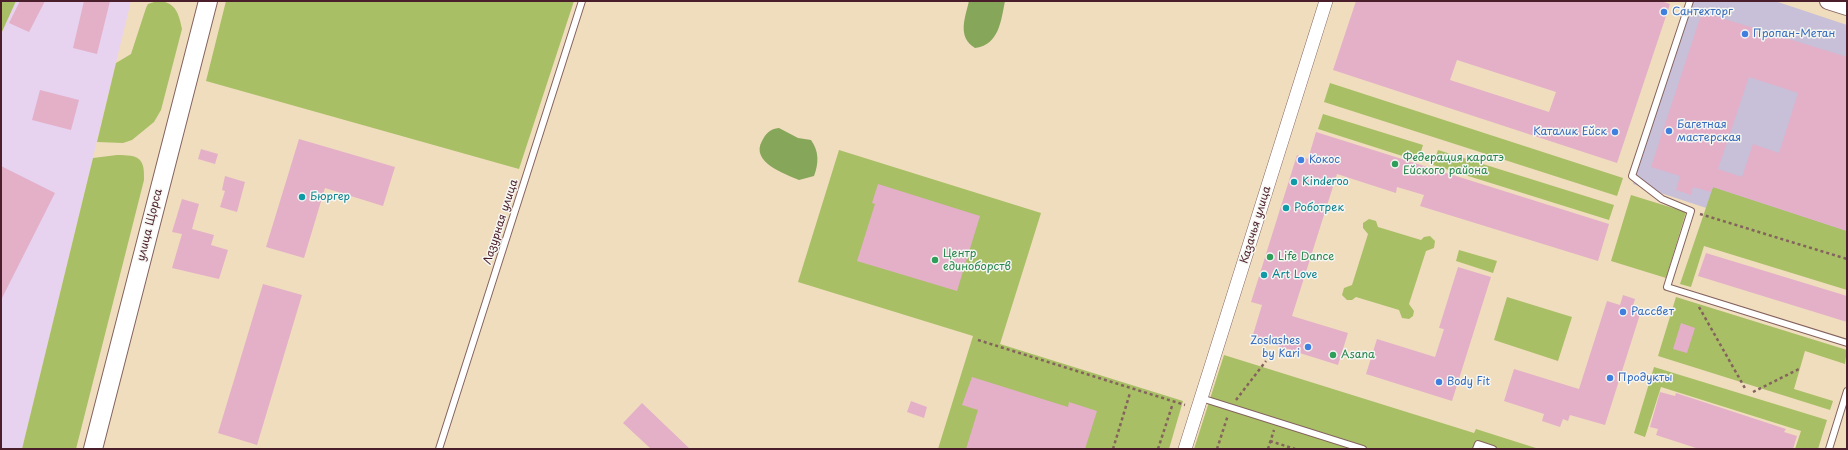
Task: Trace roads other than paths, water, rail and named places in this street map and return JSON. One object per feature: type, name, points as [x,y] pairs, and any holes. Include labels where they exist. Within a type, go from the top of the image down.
[{"type":"main road","name":"улица Щорса","points":[[93,449],[208,1]]},
{"type":"street","name":"Казачья улица","points":[[1185,449],[1326,1]]},
{"type":"lane","name":"Лазурная улица","points":[[439,449],[582,1]]},
{"type":"lane","points":[[1690,1],[1632,176],[1662,199],[1691,211],[1666,287],[1847,343]]},
{"type":"lane","points":[[1829,449],[1847,391]]},
{"type":"lane","points":[[1199,404],[1230,407],[1363,449]]},
{"type":"lane","points":[[1476,449],[1478,444],[1493,449]]},
{"type":"place","name":"Сантехторг","points":[[1664,12]]},
{"type":"place","name":"Пропан-Метан","points":[[1745,34]]},
{"type":"place","name":"Багетная мастерская","points":[[1669,131]]},
{"type":"place","name":"Каталик Ейск","points":[[1615,132]]},
{"type":"place","name":"Кокос","points":[[1301,160]]},
{"type":"place","name":"Федерация каратэ Ейского района","points":[[1395,164]]},
{"type":"place","name":"Kinderoo","points":[[1294,182]]},
{"type":"place","name":"Бюргер","points":[[302,197]]},
{"type":"place","name":"Роботрек","points":[[1286,208]]},
{"type":"place","name":"Life Dance","points":[[1270,257]]},
{"type":"place","name":"Центр единоборств","points":[[935,260]]},
{"type":"place","name":"Art Love","points":[[1264,275]]},
{"type":"place","name":"Рассвет","points":[[1623,312]]},
{"type":"place","name":"Zoslashes by Kari","points":[[1308,347]]},
{"type":"place","name":"Asana","points":[[1333,355]]},
{"type":"place","name":"Продукты","points":[[1610,378]]},
{"type":"place","name":"Body Fit","points":[[1439,382]]}]
